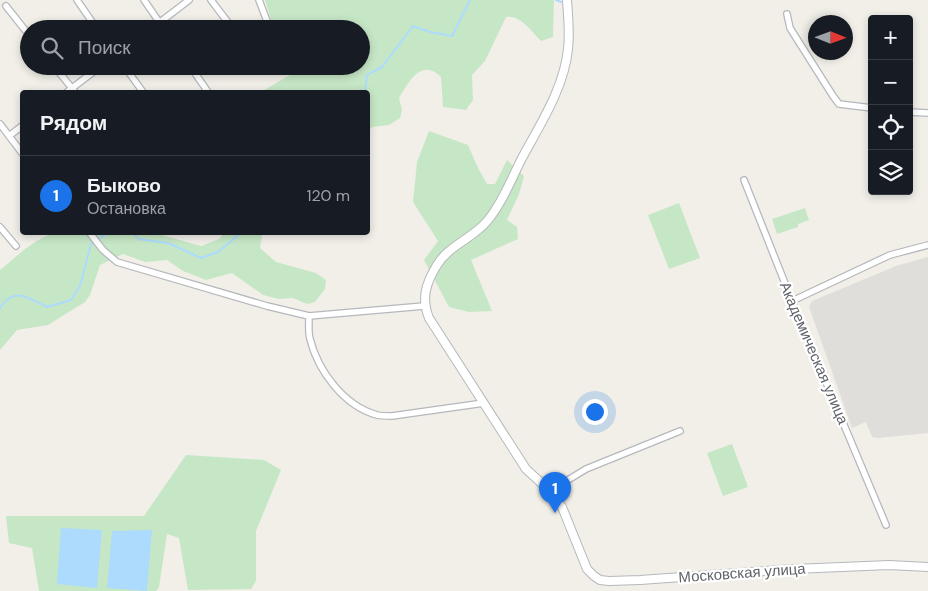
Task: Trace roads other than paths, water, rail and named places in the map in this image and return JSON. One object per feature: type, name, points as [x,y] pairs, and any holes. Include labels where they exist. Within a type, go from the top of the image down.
[{"type":"street","points":[[77,0],[91,20]]},
{"type":"street","points":[[144,0],[158,20]]},
{"type":"street","points":[[162,20],[189,0]]},
{"type":"street","points":[[211,0],[226,20]]},
{"type":"street","points":[[259,0],[267,20]]},
{"type":"street","points":[[91,235],[103,250],[117,262],[267,306],[309,316],[424,306],[425,294],[437,264],[446,253],[478,231],[494,211],[558,88],[568,51],[567,0]]},
{"type":"street","points":[[6,6],[20,24]]},
{"type":"street","points":[[787,14],[790,28],[839,104],[868,108]]},
{"type":"street","points":[[60,75],[70,90]]},
{"type":"street","points":[[72,90],[90,75]]},
{"type":"street","points":[[130,75],[141,90]]},
{"type":"street","points":[[196,75],[207,90]]},
{"type":"street","points":[[913,112],[928,113]]},
{"type":"street","points":[[0,124],[20,150]]},
{"type":"street","points":[[9,136],[20,128]]},
{"type":"street","name":"Академическая улица","points":[[744,180],[792,301],[886,525]]},
{"type":"street","points":[[0,227],[16,246]]},
{"type":"street","points":[[792,301],[890,255],[928,245]]},
{"type":"street","name":"Московская улица","points":[[424,306],[429,318],[526,469],[550,491],[562,507],[588,569],[600,580],[640,580],[794,569],[889,565],[928,567]]},
{"type":"street","points":[[309,316],[310,339],[321,366],[341,395],[366,410],[377,415],[392,416],[484,403]]},
{"type":"street","points":[[550,491],[586,469],[680,430]]},
{"type":"water","points":[[61,528],[102,530],[97,588],[57,584]]},
{"type":"water","points":[[152,530],[147,591],[107,588],[112,531]]},
{"type":"waterway","points":[[370,73],[382,67],[413,26],[430,32],[452,36],[470,0]]},
{"type":"waterway","points":[[556,0],[561,2]]},
{"type":"waterway","points":[[365,90],[367,75]]},
{"type":"waterway","points":[[0,308],[5,301],[16,296],[22,296],[47,307],[71,300],[80,286],[91,244],[104,235]]},
{"type":"waterway","points":[[135,235],[138,239],[168,243],[201,258],[218,252],[238,235]]},
{"type":"place","name":"Быково","points":[[555,513]]}]
